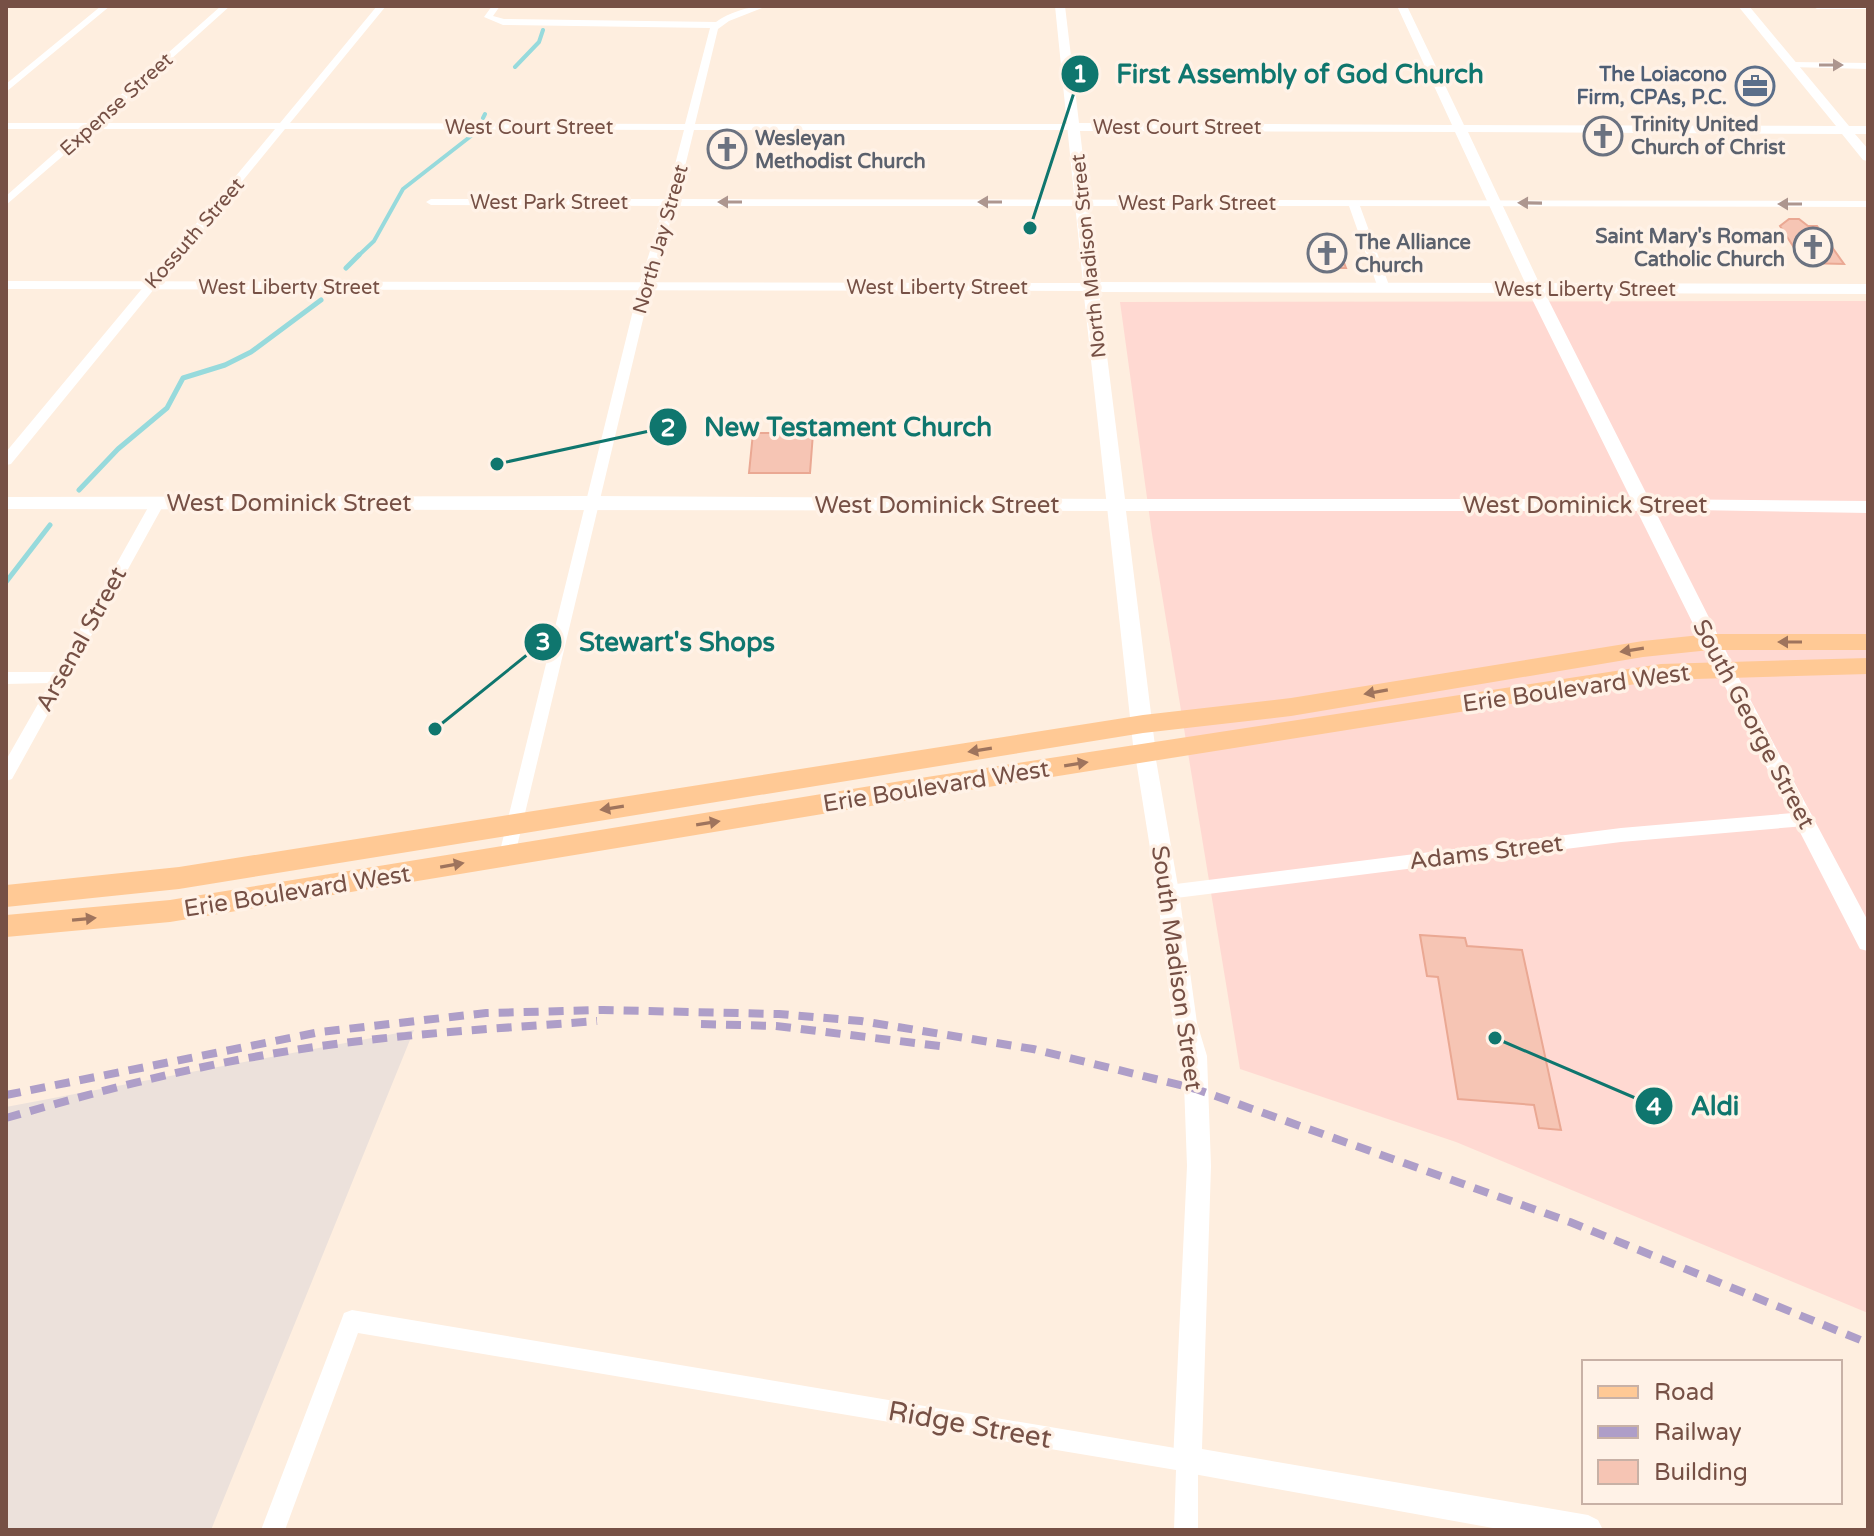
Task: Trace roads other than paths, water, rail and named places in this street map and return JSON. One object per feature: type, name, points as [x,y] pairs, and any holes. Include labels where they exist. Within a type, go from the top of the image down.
[{"type":"main road","name":"West Liberty Street","points":[[1091,287],[1868,289]]},
{"type":"main road","name":"North Madison Street","points":[[1091,287],[1117,505]]},
{"type":"main road","name":"South George Street","points":[[1535,289],[1725,669]]},
{"type":"main road","name":"West Dominick Street","points":[[1117,505],[1642,505]]},
{"type":"main road","name":"South Madison Street","points":[[1117,505],[1145,754]]},
{"type":"main road","name":"Erie Boulevard West","points":[[6,896],[179,878],[1143,724],[1291,707],[1643,649],[1710,642],[1868,642]]},
{"type":"main road","name":"Erie Boulevard West","points":[[6,926],[170,911],[1661,672],[1868,666]]},
{"type":"street","points":[[6,89],[106,6]]},
{"type":"street","name":"Expense Street","points":[[6,202],[226,6]]},
{"type":"street","name":"Kossuth Street","points":[[6,461],[382,6]]},
{"type":"street","points":[[496,6],[488,17],[503,22],[717,25],[763,6]]},
{"type":"street","name":"North Madison Street","points":[[1060,6],[1091,287]]},
{"type":"street","points":[[1402,6],[1535,289]]},
{"type":"street","points":[[1743,6],[1868,157]]},
{"type":"street","points":[[1817,6],[1868,6]]},
{"type":"street","name":"North Jay Street","points":[[507,855],[645,286],[671,201],[717,25]]},
{"type":"street","points":[[1793,65],[1868,66]]},
{"type":"street","name":"West Court Street","points":[[6,126],[1868,130]]},
{"type":"street","name":"West Park Street","points":[[431,202],[1868,204]]},
{"type":"street","points":[[1353,202],[1384,288]]},
{"type":"street","name":"West Liberty Street","points":[[6,285],[1091,287]]},
{"type":"street","name":"West Dominick Street","points":[[6,503],[1117,505]]},
{"type":"street","name":"Arsenal Street","points":[[6,775],[157,504]]},
{"type":"street","name":"West Dominick Street","points":[[1642,505],[1868,507]]},
{"type":"street","name":"South George Street","points":[[1725,669],[1868,942]]},
{"type":"street","points":[[6,678],[60,677]]},
{"type":"street","name":"South Madison Street","points":[[1145,754],[1168,892],[1185,1023],[1195,1056],[1198,1135],[1186,1530]]},
{"type":"street","name":"Adams Street","points":[[1168,892],[1621,835],[1805,819]]},
{"type":"street","name":"Ridge Street","points":[[273,1530],[352,1321],[1588,1530]]},
{"type":"waterway","points":[[515,67],[539,42],[543,30]]},
{"type":"waterway","points":[[483,118],[485,114]]},
{"type":"waterway","points":[[357,257],[374,241],[403,189],[471,136]]},
{"type":"waterway","points":[[346,268],[357,257]]},
{"type":"waterway","points":[[79,490],[118,449],[167,408],[183,378],[225,365],[251,352],[321,300]]},
{"type":"waterway","points":[[6,582],[50,525]]},
{"type":"railway","points":[[6,1095],[320,1032],[486,1013],[603,1010],[779,1014],[861,1021],[1033,1049],[1196,1089],[1570,1222],[1868,1343]]},
{"type":"railway","points":[[6,1118],[146,1080],[289,1051],[404,1036],[597,1021]]},
{"type":"railway","points":[[701,1024],[776,1026],[940,1046]]},
{"type":"place","name":"The Loiacono Firm, CPAs, P.C.","points":[[1755,86]]},
{"type":"place","name":"Trinity United Church of Christ","points":[[1603,136]]},
{"type":"place","name":"Wesleyan Methodist Church","points":[[727,149]]},
{"type":"place","name":"First Assembly of God Church","points":[[1030,228]]},
{"type":"place","name":"Saint Mary's Roman Catholic Church","points":[[1813,247]]},
{"type":"place","name":"The Alliance Church","points":[[1327,253]]},
{"type":"place","name":"New Testament Church","points":[[497,464]]},
{"type":"place","name":"Stewart's Shops","points":[[435,729]]},
{"type":"place","name":"Aldi","points":[[1495,1038]]}]
